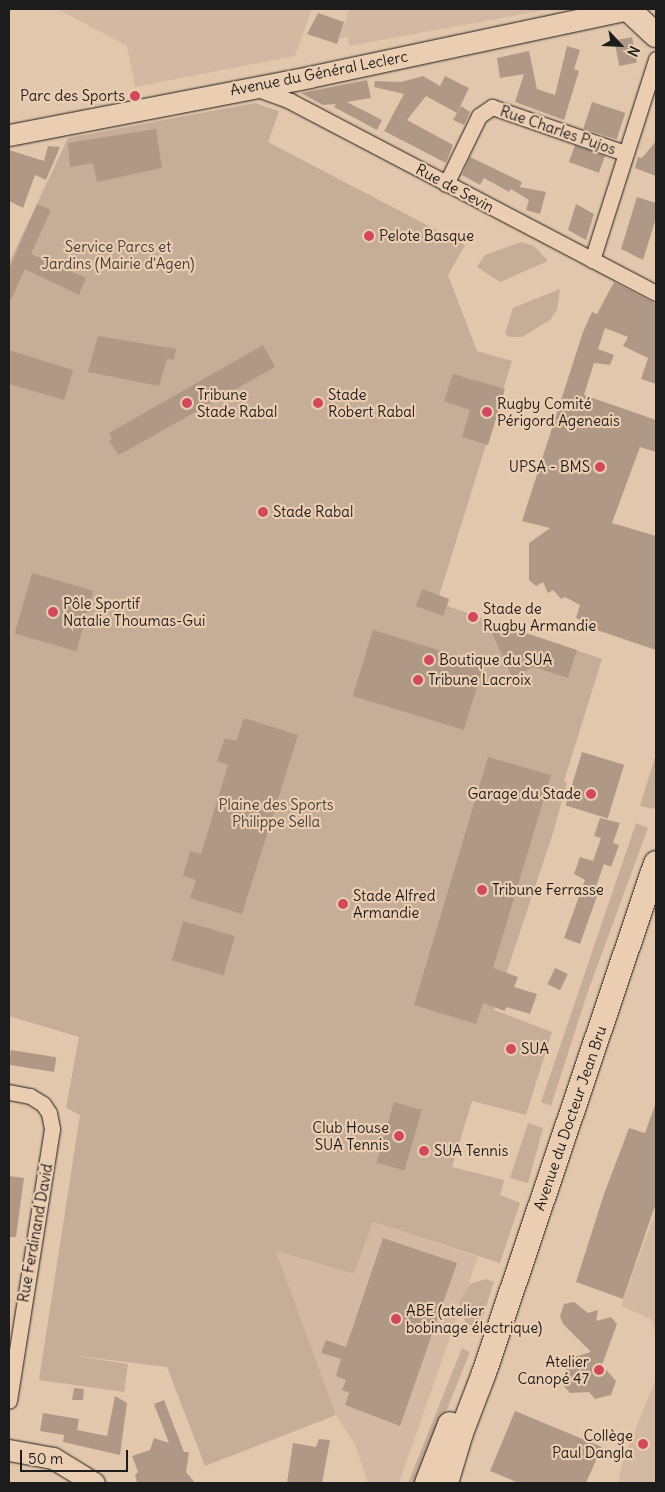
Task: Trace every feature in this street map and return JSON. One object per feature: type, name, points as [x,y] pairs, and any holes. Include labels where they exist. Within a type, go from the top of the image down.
[{"type":"main road","points":[[628,9],[656,35]]},
{"type":"main road","name":"Avenue du Docteur Jean Bru","points":[[446,1483],[461,1433],[484,1373],[656,863]]},
{"type":"main road","name":"Avenue du Docteur Jean Bru","points":[[427,1483],[451,1423],[466,1393],[484,1373]]},
{"type":"street","name":"Avenue du Général Leclerc","points":[[9,135],[253,87],[628,9]]},
{"type":"street","points":[[592,260],[656,59]]},
{"type":"street","name":"Rue de Sevin","points":[[253,87],[290,101],[656,293]]},
{"type":"street","name":"Rue Charles Pujos","points":[[446,184],[479,116],[492,108],[625,153]]},
{"type":"street","name":"Rue Ferdinand David","points":[[9,1092],[30,1096],[43,1104],[50,1113],[52,1128],[9,1401]]},
{"type":"street","points":[[435,1483],[451,1423]]},
{"type":"street","points":[[9,1450],[53,1458],[94,1483]]},
{"type":"shaded area","points":[[58,9],[312,9],[295,56],[135,87],[127,46]]},
{"type":"shaded area","points":[[349,9],[551,9],[349,46],[348,37],[339,39]]},
{"type":"shaded area","points":[[656,1210],[656,1335],[652,1320],[621,1306]]},
{"type":"shaded area","points":[[373,1222],[478,1257],[399,1483],[368,1483],[355,1444],[336,1415],[276,1251],[354,1274]]},
{"type":"shaded area","name":"Collège Paul Dangla","points":[[656,1378],[656,1483],[618,1483],[623,1460]]},
{"type":"green space","name":"Plaine des Sports Philippe Sella","points":[[255,103],[279,111],[268,142],[465,245],[448,275],[477,351],[512,361],[439,596],[449,599],[447,606],[602,659],[564,781],[567,783],[553,833],[494,1010],[552,1032],[526,1115],[472,1101],[452,1167],[504,1180],[500,1195],[520,1203],[500,1263],[373,1222],[354,1274],[276,1251],[336,1415],[205,1466],[167,1367],[69,1355],[128,1364],[124,1392],[39,1380],[80,1115],[66,1108],[79,1037],[9,1016],[9,263],[68,138]]},
{"type":"green space","points":[[521,242],[534,246],[548,261],[500,282],[477,267],[485,255]]},
{"type":"green space","points":[[560,289],[557,310],[550,320],[522,337],[509,337],[505,333],[513,308]]},
{"type":"green space","points":[[656,754],[656,802],[654,809],[640,806]]},
{"type":"green space","points":[[636,823],[648,828],[587,994],[551,1106],[541,1102]]},
{"type":"green space","points":[[528,1123],[543,1128],[528,1183],[510,1178]]},
{"type":"green space","points":[[486,1279],[494,1282],[479,1329],[467,1324],[461,1314],[459,1303],[470,1284]]},
{"type":"green space","points":[[462,1348],[470,1352],[417,1483],[408,1483]]},
{"type":"building","points":[[318,13],[344,22],[337,44],[307,34]]},
{"type":"building","points":[[632,37],[637,63],[619,66],[614,40]]},
{"type":"building","points":[[567,46],[580,50],[574,69],[579,71],[564,120],[515,102],[524,74],[500,78],[497,58],[529,51],[537,89],[555,95]]},
{"type":"building","points":[[423,76],[440,86],[445,76],[469,88],[457,113],[426,96],[407,120],[453,145],[446,163],[384,131],[404,94],[374,87],[375,81],[401,82]]},
{"type":"building","points":[[367,80],[371,98],[347,102],[382,120],[377,130],[334,107],[336,104],[323,105],[301,93]]},
{"type":"building","points":[[592,102],[625,113],[617,139],[583,129]]},
{"type":"building","points":[[461,106],[470,112],[464,125],[453,120]]},
{"type":"building","points":[[156,129],[162,168],[97,182],[93,163],[70,167],[68,143]]},
{"type":"building","points":[[656,141],[656,176],[635,168],[638,157],[642,158]]},
{"type":"building","points":[[575,145],[605,156],[599,173],[569,162]]},
{"type":"building","points":[[48,146],[60,147],[46,180],[35,175],[23,208],[9,201],[9,150],[44,161]]},
{"type":"building","points":[[470,157],[522,182],[520,187],[546,192],[540,214],[526,210],[529,200],[511,189],[509,192],[484,178],[480,185],[462,175]]},
{"type":"building","points":[[637,197],[656,203],[656,218],[643,260],[621,249]]},
{"type":"building","points":[[37,204],[51,210],[31,254],[86,278],[79,295],[25,269],[9,304],[9,270]]},
{"type":"building","points":[[576,204],[594,214],[586,240],[568,230]]},
{"type":"building","points":[[614,282],[656,304],[656,384],[641,379],[648,358],[623,346],[628,337],[605,328],[598,349],[614,355],[610,365],[594,363],[584,395],[656,420],[656,452],[640,447],[612,523],[656,536],[656,650],[582,625],[581,620],[576,618],[580,605],[565,597],[561,599],[553,590],[548,593],[543,582],[536,586],[529,580],[529,543],[550,528],[522,521],[583,332],[592,312],[597,314]]},
{"type":"building","points":[[98,336],[176,349],[174,360],[167,359],[159,386],[88,372]]},
{"type":"building","name":"Tribune Stade Rabal","points":[[263,345],[275,367],[119,455],[109,441],[112,439],[109,433]]},
{"type":"building","points":[[9,350],[73,370],[64,400],[9,384]]},
{"type":"building","name":"Rugby Comité Périgord Ageneais","points":[[453,374],[505,389],[488,445],[462,437],[470,410],[444,401]]},
{"type":"building","name":"Pôle Sportif Natalie Thoumas-Gui","points":[[32,573],[94,591],[76,651],[15,634]]},
{"type":"building","points":[[422,589],[449,599],[443,616],[416,606]]},
{"type":"building","points":[[498,624],[577,650],[568,678],[534,667],[512,677],[491,631]]},
{"type":"building","name":"Tribune Lacroix","points":[[373,630],[484,664],[464,730],[353,696]]},
{"type":"building","points":[[244,718],[298,735],[242,914],[190,898],[196,880],[183,876],[190,851],[201,854],[228,765],[217,761],[225,738],[236,741]]},
{"type":"building","name":"Garage du Stade","points":[[582,752],[624,765],[608,818],[566,806]]},
{"type":"building","name":"Tribune Ferrasse","points":[[488,757],[551,775],[493,968],[518,977],[514,987],[537,994],[530,1014],[506,1007],[505,1011],[483,1003],[476,1024],[414,1005]]},
{"type":"building","points":[[600,818],[620,823],[613,843],[619,845],[611,867],[604,864],[594,892],[598,893],[580,944],[564,938],[585,880],[574,874],[580,857],[593,861],[601,838],[594,836]]},
{"type":"building","points":[[183,921],[235,936],[224,975],[172,960]]},
{"type":"building","points":[[555,968],[568,974],[560,990],[547,984]]},
{"type":"building","points":[[11,1050],[56,1057],[54,1072],[9,1065]]},
{"type":"building","name":"Club House SUA Tennis","points":[[394,1102],[422,1110],[405,1171],[377,1163]]},
{"type":"building","points":[[655,1105],[656,1203],[623,1299],[576,1282],[604,1194],[629,1128],[645,1133]]},
{"type":"building","points":[[9,1176],[24,1178],[16,1237],[9,1237]]},
{"type":"building","name":"ABE (atelier bobinage électrique)","points":[[383,1238],[457,1263],[400,1426],[345,1405],[349,1393],[342,1390],[346,1380],[336,1376],[341,1359],[321,1353],[326,1340],[346,1347]]},
{"type":"building","points":[[574,1302],[588,1313],[598,1310],[596,1321],[611,1317],[617,1324],[602,1365],[616,1381],[611,1395],[595,1399],[589,1392],[570,1393],[561,1383],[566,1368],[560,1361],[591,1352],[563,1324],[560,1316],[564,1304]]},
{"type":"building","points":[[74,1388],[84,1389],[83,1400],[72,1400]]},
{"type":"building","points":[[115,1396],[127,1403],[120,1455],[63,1442],[64,1435],[40,1431],[43,1413],[79,1419],[77,1430],[107,1436]]},
{"type":"building","points":[[164,1400],[184,1452],[189,1452],[186,1472],[195,1483],[137,1483],[135,1475],[138,1472],[132,1456],[150,1450],[154,1438],[169,1443],[154,1404]]},
{"type":"building","points":[[515,1411],[602,1447],[586,1483],[519,1483],[490,1471]]},
{"type":"building","points":[[319,1439],[330,1440],[322,1483],[287,1483],[293,1443],[316,1447]]},
{"type":"place","name":"Parc des Sports","points":[[135,96]]},
{"type":"place","name":"Pelote Basque","points":[[369,236]]},
{"type":"place","name":"Tribune Stade Rabal","points":[[187,403]]},
{"type":"place","name":"Stade Robert Rabal","points":[[318,403]]},
{"type":"place","name":"Rugby Comité Périgord Ageneais","points":[[487,412]]},
{"type":"place","name":"UPSA - BMS","points":[[600,467]]},
{"type":"place","name":"Stade Rabal","points":[[263,512]]},
{"type":"place","name":"Pôle Sportif Natalie Thoumas-Gui","points":[[53,612]]},
{"type":"place","name":"Stade de Rugby Armandie","points":[[473,617]]},
{"type":"place","name":"Boutique du SUA","points":[[429,660]]},
{"type":"place","name":"Tribune Lacroix","points":[[418,680]]},
{"type":"place","name":"Garage du Stade","points":[[591,794]]},
{"type":"place","name":"Tribune Ferrasse","points":[[482,890]]},
{"type":"place","name":"Stade Alfred Armandie","points":[[343,904]]},
{"type":"place","name":"SUA","points":[[511,1049]]},
{"type":"place","name":"Club House SUA Tennis","points":[[399,1136]]},
{"type":"place","name":"SUA Tennis","points":[[424,1151]]},
{"type":"place","name":"ABE (atelier bobinage électrique)","points":[[396,1319]]},
{"type":"place","name":"Atelier Canopé 47","points":[[599,1370]]},
{"type":"place","name":"Collège Paul Dangla","points":[[643,1444]]},
{"type":"park label","name":"Service Parcs et Jardins (Mairie d'Agen)","points":[[118,254]]}]
